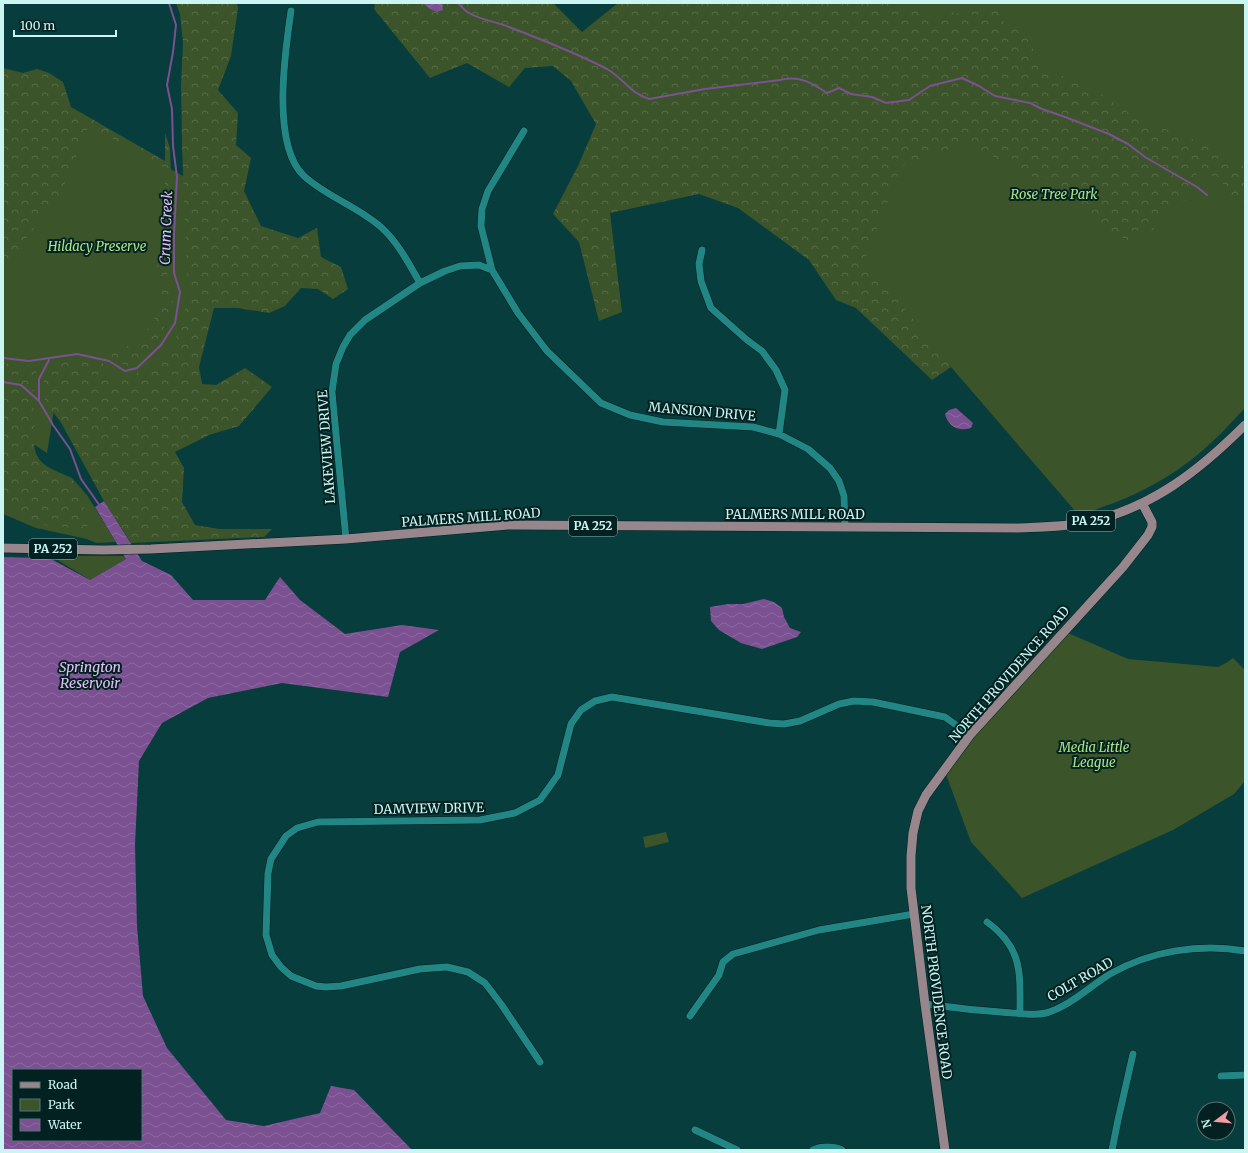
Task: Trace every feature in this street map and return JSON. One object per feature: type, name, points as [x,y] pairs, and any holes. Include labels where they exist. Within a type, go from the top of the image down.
[{"type":"main road","name":"PA 252","points":[[1142,502],[1192,473],[1222,448],[1245,425]]},
{"type":"main road","name":"PALMERS MILL ROAD","points":[[3,548],[103,550],[151,549],[346,539],[508,525],[1036,528],[1065,526],[1088,522],[1106,517],[1142,502]]},
{"type":"main road","name":"NORTH PROVIDENCE ROAD","points":[[945,1150],[911,888],[913,833],[918,812],[926,795],[970,735],[1122,567],[1151,531],[1152,522],[1142,502]]},
{"type":"street","points":[[291,11],[284,66],[283,98],[286,136],[292,159],[303,175],[314,184],[382,228],[397,244],[420,283]]},
{"type":"street","points":[[492,270],[481,226],[482,209],[488,191],[524,131]]},
{"type":"street","points":[[702,250],[699,264],[701,281],[711,308],[747,340],[762,351],[776,370],[785,390],[779,434]]},
{"type":"street","name":"LAKEVIEW DRIVE","points":[[346,539],[332,392],[336,364],[342,347],[350,335],[365,320],[420,283],[445,270],[460,266],[480,265],[492,270]]},
{"type":"street","name":"MANSION DRIVE","points":[[492,270],[518,312],[547,352],[601,403],[630,416],[662,422],[752,427],[779,434],[808,448],[830,468],[839,481],[844,496],[845,527]]},
{"type":"street","name":"DAMVIEW DRIVE","points":[[540,1062],[485,983],[468,972],[447,967],[420,969],[341,986],[326,987],[316,986],[291,976],[281,967],[272,955],[266,935],[268,873],[271,859],[286,836],[297,828],[318,822],[480,820],[515,813],[540,800],[558,775],[571,724],[581,710],[595,700],[612,697],[769,724],[784,724],[800,721],[839,704],[854,701],[873,702],[945,717],[970,735]]},
{"type":"street","points":[[690,1016],[718,976],[723,962],[733,954],[819,930],[914,914]]},
{"type":"street","points":[[987,922],[999,931],[1012,948],[1018,964],[1020,981],[1020,1013]]},
{"type":"street","name":"COLT ROAD","points":[[925,1004],[962,1010],[1034,1014],[1045,1013],[1078,997],[1110,974],[1136,962],[1165,953],[1195,948],[1232,949],[1245,951]]},
{"type":"street","points":[[1112,1150],[1133,1054]]},
{"type":"street","points":[[1222,1076],[1245,1075]]},
{"type":"street","points":[[695,1130],[737,1150]]},
{"type":"street","points":[[813,1150],[820,1147],[839,1148],[842,1150]]},
{"type":"green space","points":[[176,3],[237,3],[238,8],[231,56],[218,90],[238,113],[236,145],[251,158],[244,191],[261,226],[298,238],[317,228],[321,257],[341,267],[348,289],[333,299],[318,289],[301,288],[285,306],[269,313],[238,308],[214,308],[199,367],[202,384],[216,385],[245,368],[272,387],[239,426],[209,435],[175,452],[184,468],[182,502],[195,525],[219,529],[272,529],[264,537],[131,543],[104,501],[60,421],[48,406],[43,395],[44,378],[50,366],[61,359],[86,359],[102,362],[111,375],[129,377],[144,370],[169,348],[181,329],[188,293],[182,147],[181,85],[183,43],[180,14]]},
{"type":"green space","points":[[375,3],[553,3],[582,32],[618,3],[660,3],[659,6],[712,3],[893,3],[939,17],[951,12],[964,15],[977,7],[1001,12],[1004,23],[1021,29],[1035,52],[1034,64],[1041,69],[1057,71],[1067,80],[1100,93],[1140,121],[1186,136],[1245,167],[1245,201],[1233,203],[1227,197],[1222,179],[1197,172],[1191,198],[1172,206],[1151,232],[1127,240],[1109,232],[1082,213],[1068,194],[966,143],[902,166],[865,259],[951,367],[932,380],[856,308],[836,300],[809,260],[738,208],[699,194],[610,213],[622,312],[599,321],[579,242],[553,214],[578,166],[596,124],[571,81],[553,66],[525,68],[509,87],[467,63],[430,78],[374,9]]},
{"type":"green space","name":"Rose Tree Park","points":[[646,3],[1245,3],[1245,408],[1201,452],[1162,480],[1120,501],[1090,511],[1076,512],[644,14]]},
{"type":"green space","points":[[3,68],[23,73],[37,69],[49,73],[63,82],[71,107],[165,161],[165,133],[170,148],[171,175],[166,270],[173,294],[172,314],[155,343],[134,364],[125,366],[107,354],[134,344],[144,334],[159,311],[160,292],[157,268],[166,169],[89,125],[60,195],[3,268]]},
{"type":"green space","name":"Hildacy Preserve","points":[[3,75],[192,181],[203,298],[147,383],[60,374],[47,453],[3,425]]},
{"type":"green space","points":[[41,362],[34,377],[34,392],[19,383],[3,380],[3,363],[20,367]]},
{"type":"green space","points":[[3,386],[20,391],[29,397],[35,414],[34,441],[38,457],[47,466],[72,478],[90,522],[85,529],[34,524],[3,500]]},
{"type":"green space","points":[[72,478],[87,495],[116,542],[96,543],[87,539],[36,528],[3,514],[3,500],[89,522]]},
{"type":"green space","points":[[51,556],[124,556],[126,559],[90,580]]},
{"type":"green space","name":"Media Little League","points":[[1068,633],[1128,659],[1218,667],[1233,658],[1245,670],[1245,781],[1234,794],[1173,830],[1022,898],[971,842],[944,769]]},
{"type":"green space","points":[[666,832],[669,842],[645,848],[643,837]]},
{"type":"water","points":[[423,3],[442,3],[443,10],[437,12],[430,9]]},
{"type":"water","points":[[956,408],[973,423],[971,428],[962,429],[954,427],[948,422],[945,414],[949,410]]},
{"type":"water","name":"Springton Reservoir","points":[[104,501],[142,561],[171,575],[193,600],[265,600],[280,577],[300,600],[345,634],[402,625],[439,630],[400,652],[388,697],[282,683],[208,698],[162,723],[139,761],[135,845],[137,926],[143,996],[167,1048],[226,1120],[264,1126],[320,1113],[331,1086],[354,1090],[412,1150],[3,1150],[3,557],[40,558],[53,560],[90,580],[126,559],[95,507]]},
{"type":"water","points":[[764,599],[774,602],[782,608],[784,617],[790,628],[801,632],[797,637],[762,649],[741,643],[719,630],[711,621],[710,607],[728,604],[743,604]]},
{"type":"waterway","name":"Crum Creek","points":[[3,358],[29,361],[77,354],[109,361],[125,371],[137,368],[161,345],[175,323],[180,292],[174,273],[174,234],[177,177],[173,146],[172,109],[167,85],[176,25],[169,3]]},
{"type":"waterway","points":[[458,3],[466,11],[474,15],[547,42],[607,69],[632,90],[649,99],[705,89],[787,79],[799,79],[811,83],[827,93],[839,88],[851,94],[872,97],[886,103],[909,100],[930,86],[962,78],[995,96],[1030,103],[1042,109],[1109,134],[1128,144],[1145,157],[1197,187],[1207,195]]},
{"type":"waterway","name":"Crum Creek","points":[[49,360],[39,379],[39,401],[53,425],[70,449],[81,479],[100,506]]},
{"type":"waterway","points":[[3,382],[21,385],[39,401]]}]
